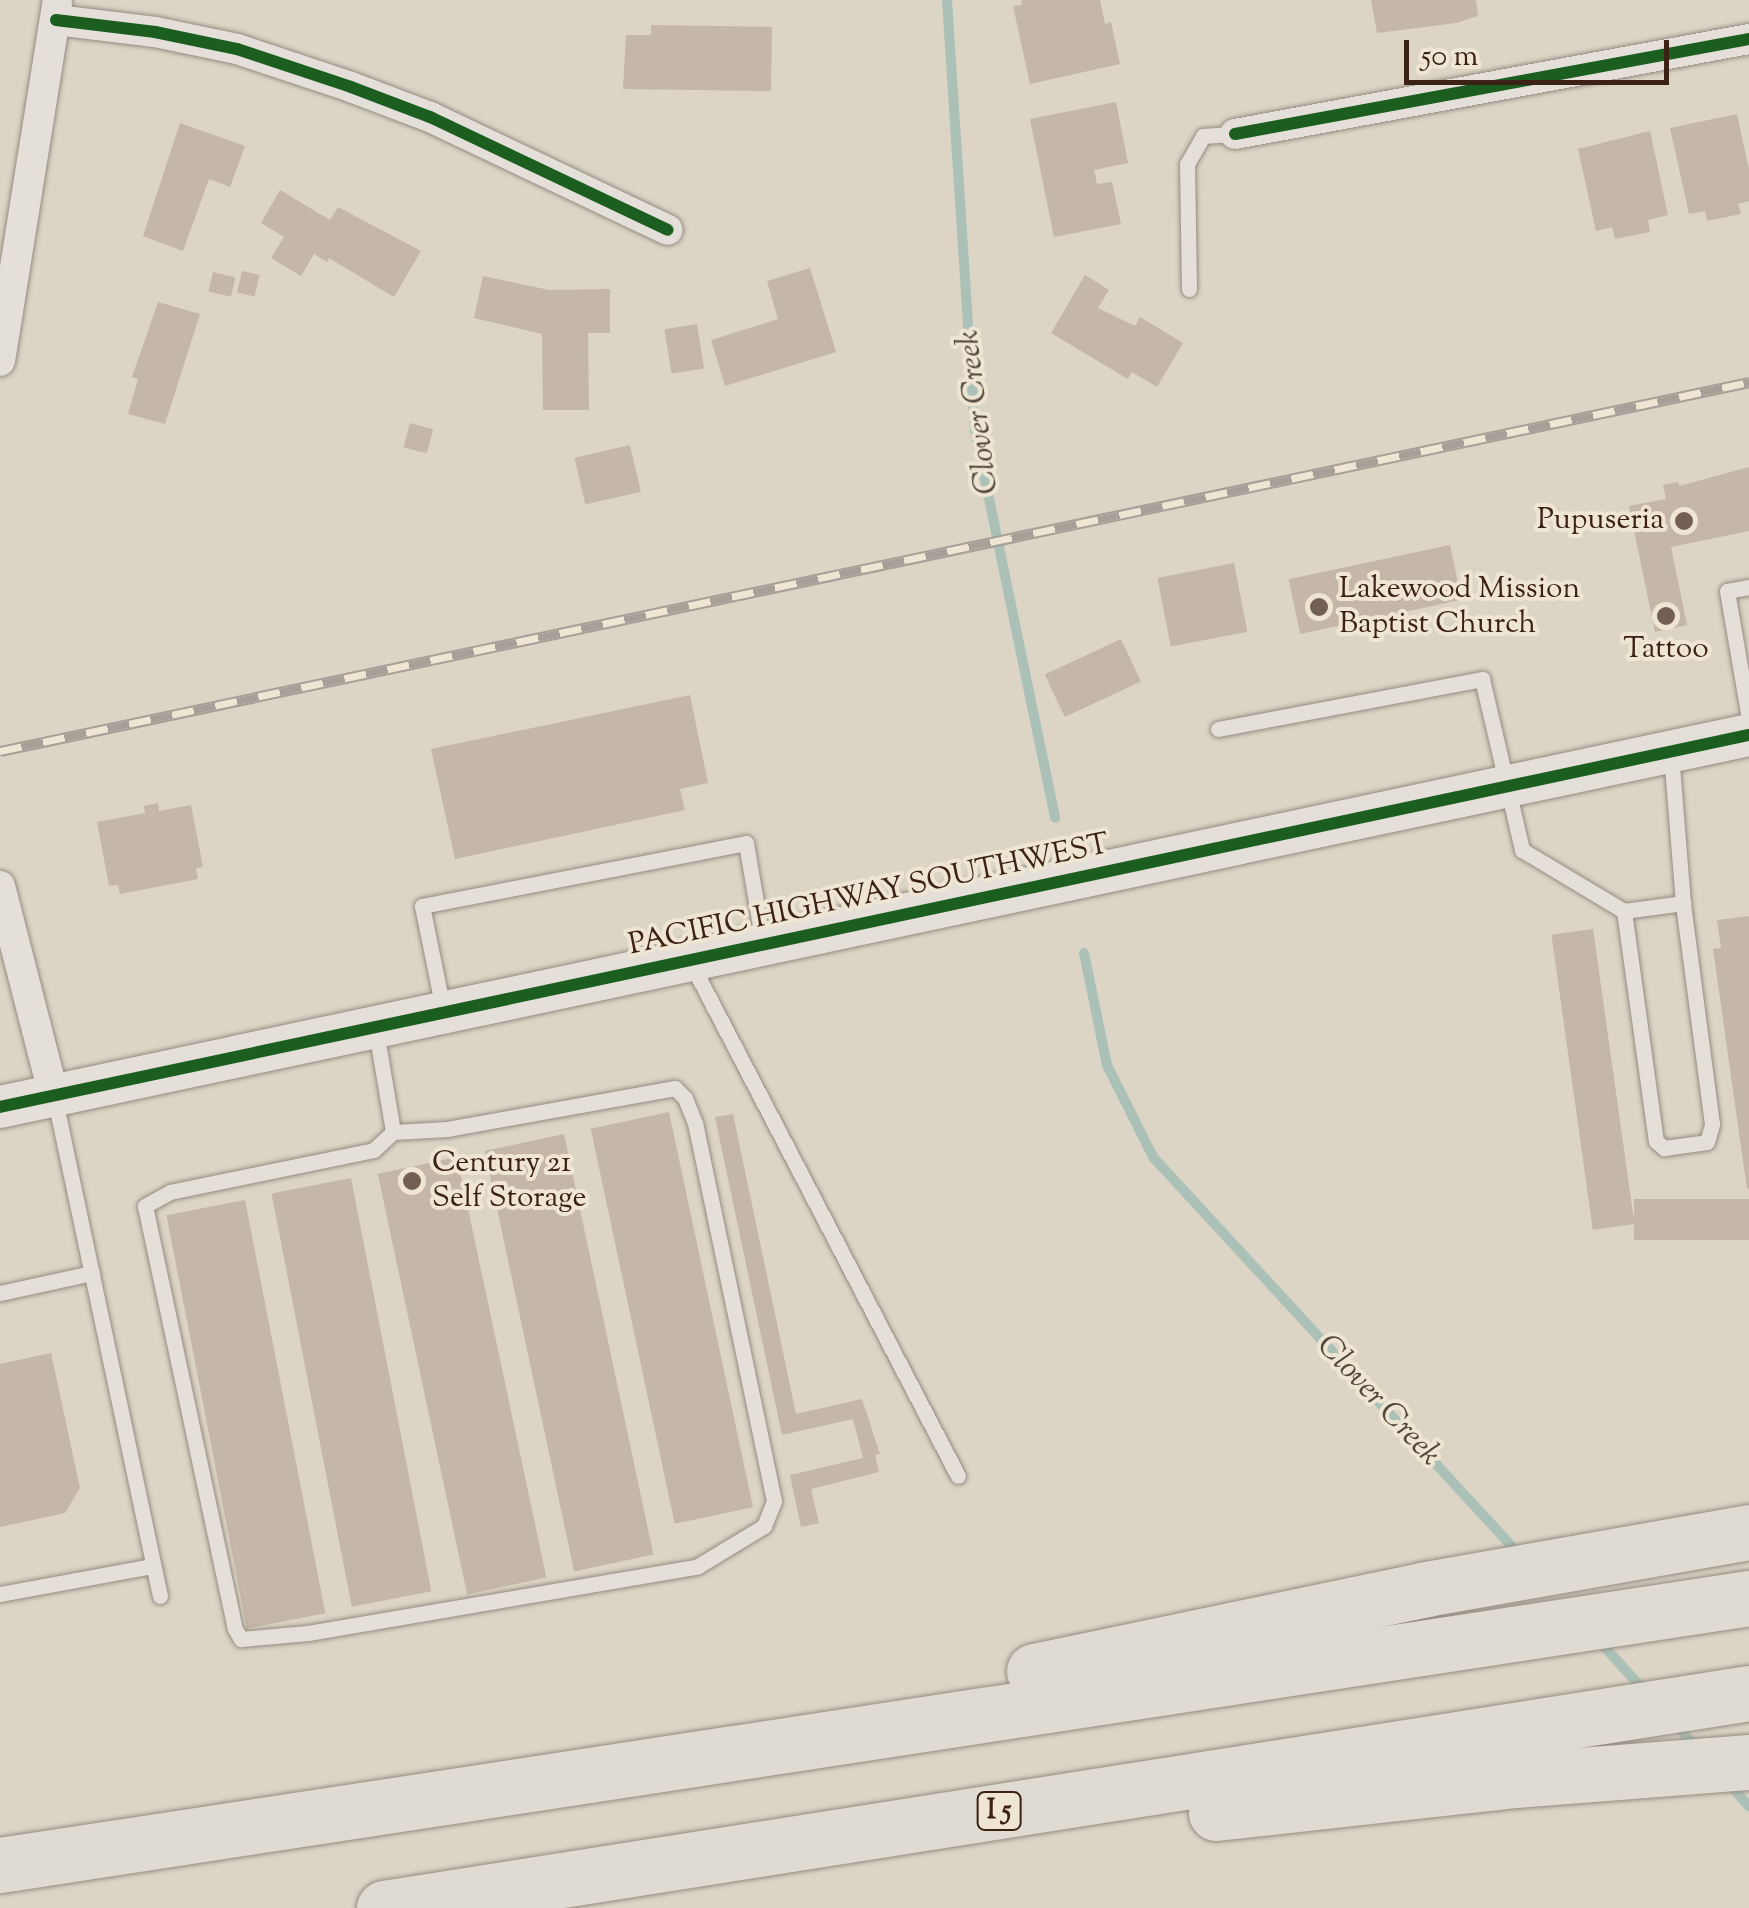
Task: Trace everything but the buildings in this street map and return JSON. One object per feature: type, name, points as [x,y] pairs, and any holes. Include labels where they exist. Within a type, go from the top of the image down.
[{"type":"highway","points":[[449,1793],[1426,1589],[1749,1532]]},
{"type":"highway","points":[[0,1865],[449,1793],[1749,1598]]},
{"type":"highway","name":"I 5","points":[[384,1908],[1725,1697]]},
{"type":"highway","points":[[458,1896],[1580,1775],[1749,1762]]},
{"type":"street","points":[[0,361],[57,10],[237,49],[350,87],[430,117],[668,230]]},
{"type":"street","points":[[1235,134],[1749,39]]},
{"type":"street","name":"PACIFIC HIGHWAY SOUTHWEST","points":[[0,1107],[1749,734]]},
{"type":"street","points":[[0,886],[54,1096]]},
{"type":"lane","points":[[1190,289],[1187,164],[1203,136],[1235,134]]},
{"type":"lane","points":[[1749,587],[1727,591],[1749,718]]},
{"type":"lane","points":[[1218,729],[1482,679],[1522,850],[1624,912],[1683,903]]},
{"type":"lane","points":[[1624,912],[1656,1140],[1664,1148],[1707,1142],[1712,1124],[1683,903],[1671,751]]},
{"type":"lane","points":[[444,1012],[422,906],[746,842],[764,945]]},
{"type":"lane","points":[[690,960],[958,1476]]},
{"type":"lane","points":[[376,1027],[393,1132]]},
{"type":"lane","points":[[675,1088],[685,1098],[695,1123],[774,1502],[764,1526],[698,1566],[308,1634],[241,1639],[145,1206],[170,1192],[374,1150],[393,1132],[448,1129],[675,1088]]},
{"type":"lane","points":[[54,1096],[160,1596]]},
{"type":"lane","points":[[0,1293],[92,1273]]},
{"type":"lane","points":[[0,1594],[153,1566]]},
{"type":"waterway","name":"Clover Creek","points":[[947,0],[975,431],[1055,818]]},
{"type":"waterway","name":"Clover Creek","points":[[1084,953],[1107,1065],[1153,1157],[1519,1554]]},
{"type":"waterway","name":"Clover Creek","points":[[1598,1640],[1644,1690]]},
{"type":"waterway","name":"Clover Creek","points":[[1672,1721],[1698,1749]]},
{"type":"waterway","name":"Clover Creek","points":[[1726,1780],[1749,1806]]},
{"type":"railway","points":[[0,751],[1749,382]]},
{"type":"cycle path","points":[[56,20],[155,32],[237,49],[351,87],[430,117],[668,230]]},
{"type":"cycle path","points":[[1235,134],[1749,39]]},
{"type":"cycle path","points":[[0,1107],[1749,735]]},
{"type":"place","name":"Pupuseria","points":[[1684,521]]},
{"type":"place","name":"Lakewood Mission Baptist Church","points":[[1319,607]]},
{"type":"place","name":"Tattoo","points":[[1666,616]]},
{"type":"place","name":"Century 21 Self Storage","points":[[412,1181]]}]
